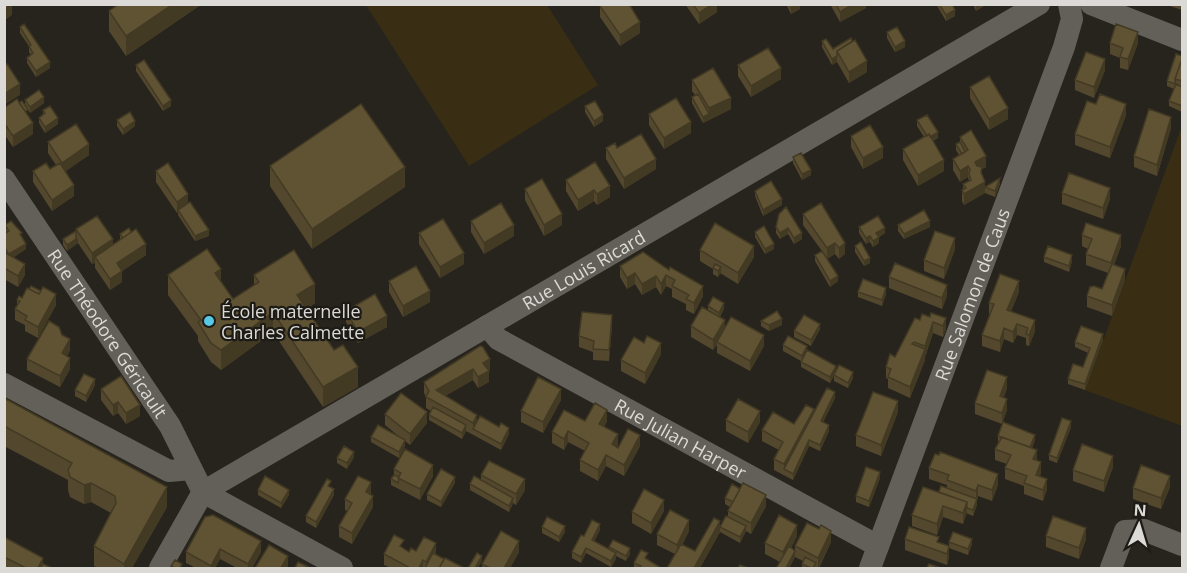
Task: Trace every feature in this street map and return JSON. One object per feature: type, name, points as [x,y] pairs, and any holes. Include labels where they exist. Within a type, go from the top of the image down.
[{"type":"street","name":"Rue Louis Ricard","points":[[203,492],[1039,4]]},
{"type":"street","points":[[1091,4],[1182,40]]},
{"type":"street","name":"Rue Salomon de Caus","points":[[870,568],[1064,47],[1071,8]]},
{"type":"street","name":"Rue Théodore Géricault","points":[[4,179],[170,426],[203,492]]},
{"type":"street","name":"Rue Julian Harper","points":[[487,326],[498,339],[878,546]]},
{"type":"street","points":[[4,384],[169,471],[191,469]]},
{"type":"street","points":[[160,568],[203,492],[342,568]]},
{"type":"street","points":[[1111,568],[1125,531],[1144,530],[1182,544]]},
{"type":"shaded area","points":[[366,5],[547,5],[598,85],[469,166]]},
{"type":"shaded area","points":[[1182,126],[1182,426],[1085,390]]},
{"type":"building","points":[[119,4],[173,4],[126,36],[109,11]]},
{"type":"building","points":[[629,4],[640,22],[620,35],[600,6]]},
{"type":"building","points":[[693,4],[712,4],[699,13]]},
{"type":"building","points":[[836,4],[853,4],[840,12]]},
{"type":"building","points":[[939,4],[952,4],[955,10],[946,15]]},
{"type":"building","points":[[24,24],[50,62],[36,71],[27,58],[33,53],[20,27]]},
{"type":"building","points":[[1116,24],[1138,32],[1128,59],[1120,57],[1123,48],[1110,43]]},
{"type":"building","points":[[897,27],[905,41],[895,47],[887,32]]},
{"type":"building","points":[[851,38],[852,41],[837,51],[837,56],[832,59],[822,41],[826,39],[833,49]]},
{"type":"building","points":[[855,40],[867,61],[849,72],[837,51]]},
{"type":"building","points":[[768,48],[781,68],[751,86],[738,65]]},
{"type":"building","points":[[1086,52],[1105,59],[1094,87],[1075,80]]},
{"type":"building","points":[[1176,54],[1182,56],[1182,59],[1175,84],[1167,81]]},
{"type":"building","points":[[1182,59],[1182,81],[1175,79]]},
{"type":"building","points":[[144,60],[171,100],[163,106],[136,65]]},
{"type":"building","points":[[7,64],[20,84],[4,94],[4,66]]},
{"type":"building","points":[[713,68],[731,98],[709,108],[692,80]]},
{"type":"building","points":[[989,76],[1008,108],[989,119],[970,87]]},
{"type":"building","points":[[1176,84],[1182,87],[1182,106],[1169,101]]},
{"type":"building","points":[[39,90],[44,97],[30,107],[25,100]]},
{"type":"building","points":[[698,94],[709,114],[703,117],[692,97]]},
{"type":"building","points":[[1100,94],[1126,104],[1110,147],[1075,134],[1087,101],[1096,104]]},
{"type":"building","points":[[676,98],[691,122],[664,138],[649,114]]},
{"type":"building","points":[[17,99],[33,123],[13,136],[4,123],[4,108]]},
{"type":"building","points":[[22,101],[28,110],[25,111],[19,103]]},
{"type":"building","points":[[595,101],[603,115],[594,121],[585,106]]},
{"type":"building","points":[[361,104],[405,167],[312,229],[270,166]]},
{"type":"building","points":[[50,106],[58,118],[45,127],[39,118],[45,113],[43,110]]},
{"type":"building","points":[[1149,109],[1171,117],[1157,165],[1134,156]]},
{"type":"building","points":[[130,112],[135,121],[123,129],[117,120]]},
{"type":"building","points":[[927,115],[938,132],[930,137],[917,120]]},
{"type":"building","points":[[76,124],[89,144],[62,163],[48,142]]},
{"type":"building","points":[[870,125],[883,147],[863,158],[851,136]]},
{"type":"building","points":[[971,130],[986,156],[975,162],[977,166],[982,167],[981,172],[985,182],[964,194],[962,190],[966,188],[963,184],[971,180],[970,169],[968,166],[960,171],[953,159],[968,150],[960,137]]},
{"type":"building","points":[[641,134],[656,159],[624,178],[606,148],[615,143],[617,148]]},
{"type":"building","points":[[929,134],[944,160],[918,175],[903,149]]},
{"type":"building","points":[[960,142],[965,152],[962,154],[956,144]]},
{"type":"building","points":[[801,153],[811,170],[802,174],[793,157]]},
{"type":"building","points":[[595,162],[610,186],[597,194],[594,190],[578,200],[566,180]]},
{"type":"building","points":[[46,163],[50,169],[60,163],[74,185],[52,200],[33,171]]},
{"type":"building","points":[[168,163],[188,194],[177,202],[156,171]]},
{"type":"building","points":[[1069,173],[1110,188],[1103,208],[1062,193]]},
{"type":"building","points":[[1000,178],[995,191],[985,187]]},
{"type":"building","points":[[542,179],[562,214],[544,225],[525,189]]},
{"type":"building","points":[[771,181],[782,199],[763,210],[755,191]]},
{"type":"building","points":[[190,202],[209,230],[195,236],[178,210]]},
{"type":"building","points":[[501,203],[514,225],[484,243],[471,221]]},
{"type":"building","points":[[821,203],[845,243],[839,248],[835,243],[827,248],[803,214]]},
{"type":"building","points":[[786,207],[802,233],[794,238],[788,228],[780,233],[776,227],[779,214]]},
{"type":"building","points":[[924,210],[930,221],[904,234],[898,225]]},
{"type":"building","points":[[97,216],[113,239],[92,253],[76,229]]},
{"type":"building","points":[[878,216],[885,228],[876,233],[879,237],[873,241],[870,236],[866,238],[859,227]]},
{"type":"building","points":[[443,219],[464,253],[440,267],[419,233]]},
{"type":"building","points":[[11,221],[22,233],[20,234],[26,244],[9,254],[4,247],[4,234],[9,231],[5,225]]},
{"type":"building","points":[[715,223],[754,246],[738,273],[700,250]]},
{"type":"building","points":[[1086,223],[1121,235],[1111,263],[1086,254],[1092,239],[1082,235]]},
{"type":"building","points":[[764,226],[774,244],[765,249],[755,232]]},
{"type":"building","points":[[129,228],[131,232],[123,238],[120,234]]},
{"type":"building","points":[[136,229],[146,244],[117,263],[122,271],[110,279],[95,257]]},
{"type":"building","points":[[76,231],[76,239],[67,245],[63,239]]},
{"type":"building","points":[[935,231],[955,238],[944,268],[924,260]]},
{"type":"building","points":[[861,242],[870,258],[864,261],[855,246]]},
{"type":"building","points":[[1048,246],[1072,255],[1069,266],[1044,257]]},
{"type":"building","points":[[207,249],[221,269],[215,273],[233,299],[259,282],[254,275],[294,250],[315,284],[297,295],[334,350],[343,345],[358,367],[323,387],[273,312],[221,350],[211,343],[198,322],[201,320],[168,275]]},
{"type":"building","points":[[822,251],[838,276],[830,281],[815,255]]},
{"type":"building","points":[[4,252],[25,264],[18,276],[4,268]]},
{"type":"building","points":[[643,252],[669,270],[670,267],[703,286],[694,303],[686,299],[689,295],[672,286],[675,280],[666,275],[661,284],[656,276],[642,284],[635,273],[627,278],[620,266]]},
{"type":"building","points":[[895,263],[947,285],[942,298],[889,277]]},
{"type":"building","points":[[715,264],[721,267],[718,271],[713,268]]},
{"type":"building","points":[[1112,264],[1125,269],[1112,305],[1087,296],[1090,287],[1102,289]]},
{"type":"building","points":[[416,266],[430,291],[403,306],[389,281]]},
{"type":"building","points":[[1000,274],[1019,281],[1007,310],[1035,320],[1029,335],[1026,334],[1028,328],[1017,324],[1013,332],[1004,328],[1000,341],[982,335],[994,304],[989,303]]},
{"type":"building","points":[[863,279],[886,288],[882,300],[858,292]]},
{"type":"building","points":[[31,286],[41,291],[39,294],[29,289]]},
{"type":"building","points":[[43,287],[56,294],[38,327],[25,320],[27,316],[15,309],[20,301],[17,300],[19,296],[22,298],[27,288],[39,294]]},
{"type":"building","points":[[375,294],[387,316],[358,332],[346,311]]},
{"type":"building","points":[[713,297],[724,303],[719,313],[708,306]]},
{"type":"building","points":[[702,307],[725,320],[713,340],[691,326]]},
{"type":"building","points":[[777,311],[782,319],[769,325],[761,321]]},
{"type":"building","points":[[582,312],[612,315],[609,350],[593,349],[594,341],[579,336]]},
{"type":"building","points":[[931,313],[946,318],[943,326],[933,322],[925,346],[914,342],[912,344],[925,349],[910,387],[888,377],[891,369],[886,367],[890,354],[895,357],[915,318],[920,320],[922,314],[930,317]]},
{"type":"building","points":[[804,315],[820,324],[811,340],[794,331]]},
{"type":"building","points":[[731,317],[764,335],[750,361],[717,342]]},
{"type":"building","points":[[49,321],[59,327],[62,335],[70,339],[62,353],[70,358],[60,376],[27,359]]},
{"type":"building","points":[[1081,326],[1103,334],[1085,384],[1068,379],[1073,364],[1083,367],[1090,348],[1075,342]]},
{"type":"building","points":[[647,336],[661,343],[645,373],[621,360],[634,337],[644,343]]},
{"type":"building","points":[[788,336],[807,346],[802,356],[783,345]]},
{"type":"building","points":[[480,346],[490,359],[483,363],[489,371],[478,377],[473,369],[436,390],[477,415],[473,423],[426,397],[429,391],[424,382]]},
{"type":"building","points":[[807,350],[836,366],[830,377],[801,362]]},
{"type":"building","points":[[839,365],[853,372],[848,383],[834,375]]},
{"type":"building","points":[[987,370],[1007,377],[1000,396],[1007,399],[1002,413],[975,403]]},
{"type":"building","points":[[84,374],[95,379],[86,396],[75,390]]},
{"type":"building","points":[[121,376],[140,405],[126,413],[118,402],[113,405],[101,389]]},
{"type":"building","points":[[538,377],[561,389],[543,422],[521,411]]},
{"type":"building","points":[[827,388],[835,392],[821,421],[829,425],[820,445],[809,440],[793,474],[784,469]]},
{"type":"building","points":[[873,392],[898,401],[881,445],[856,435]]},
{"type":"building","points":[[401,393],[427,412],[410,434],[385,414]]},
{"type":"building","points":[[4,398],[167,487],[124,564],[94,546],[116,503],[115,496],[91,483],[84,485],[70,477],[68,470],[72,463],[4,426]]},
{"type":"building","points":[[738,399],[760,411],[748,432],[726,420]]},
{"type":"building","points":[[595,403],[607,410],[599,424],[618,434],[612,444],[618,448],[628,429],[640,435],[624,465],[606,455],[598,470],[580,460],[589,443],[568,431],[564,439],[552,432],[564,410],[585,421]]},
{"type":"building","points":[[806,405],[814,409],[784,464],[774,459],[783,442],[762,430],[773,412],[794,424]]},
{"type":"building","points":[[433,407],[466,425],[462,433],[429,415]]},
{"type":"building","points":[[480,416],[499,427],[501,423],[509,428],[501,444],[473,429]]},
{"type":"building","points":[[1062,418],[1071,421],[1057,458],[1049,455]]},
{"type":"building","points":[[1003,422],[1035,435],[1030,447],[998,436]]},
{"type":"building","points":[[378,425],[405,440],[399,452],[371,437]]},
{"type":"building","points":[[1002,437],[1037,450],[1033,459],[1041,462],[1036,475],[1047,479],[1043,490],[1024,483],[1027,476],[1005,468],[1011,455],[995,449]]},
{"type":"building","points":[[1082,444],[1113,456],[1104,481],[1073,470]]},
{"type":"building","points":[[344,446],[354,452],[347,463],[337,458]]},
{"type":"building","points":[[405,449],[433,465],[420,489],[398,478],[401,473],[394,469]]},
{"type":"building","points":[[940,452],[998,474],[992,490],[978,485],[976,491],[947,480],[949,475],[929,468],[935,454],[939,455]]},
{"type":"building","points":[[489,461],[525,479],[516,494],[481,475]]},
{"type":"building","points":[[1141,465],[1170,476],[1161,498],[1133,488]]},
{"type":"building","points":[[866,467],[880,472],[869,501],[856,496]]},
{"type":"building","points":[[441,469],[455,477],[441,502],[427,494]]},
{"type":"building","points":[[394,475],[399,477],[398,483],[391,479]]},
{"type":"building","points":[[265,476],[289,490],[281,503],[258,490]]},
{"type":"building","points":[[358,476],[371,482],[366,492],[373,496],[352,533],[339,526],[352,503],[345,499]]},
{"type":"building","points":[[474,476],[513,498],[509,506],[470,484]]},
{"type":"building","points":[[327,479],[331,481],[328,486],[334,489],[316,522],[306,516]]},
{"type":"building","points":[[743,483],[766,495],[751,523],[728,511]]},
{"type":"building","points":[[732,484],[740,489],[733,502],[725,498]]},
{"type":"building","points":[[941,486],[977,499],[973,510],[967,508],[967,502],[939,492]]},
{"type":"building","points":[[923,487],[967,502],[963,513],[943,506],[937,524],[912,515]]},
{"type":"building","points":[[644,489],[664,500],[651,523],[632,512]]},
{"type":"building","points":[[670,510],[689,520],[677,545],[657,534]]},
{"type":"building","points":[[213,515],[261,541],[248,564],[220,549],[211,566],[186,552],[205,517]]},
{"type":"building","points":[[779,515],[797,525],[783,552],[765,543]]},
{"type":"building","points":[[726,516],[746,526],[740,537],[720,527]]},
{"type":"building","points":[[1053,516],[1086,528],[1079,548],[1046,536]]},
{"type":"building","points":[[547,517],[565,526],[559,537],[542,527]]},
{"type":"building","points":[[714,518],[720,521],[694,568],[667,568],[681,544],[695,551]]},
{"type":"building","points":[[592,520],[600,524],[592,540],[616,553],[611,561],[586,548],[581,557],[572,552]]},
{"type":"building","points":[[807,523],[819,529],[821,525],[831,531],[818,558],[795,546]]},
{"type":"building","points":[[909,527],[939,537],[937,542],[949,546],[947,554],[905,539]]},
{"type":"building","points":[[501,531],[519,541],[504,568],[490,568],[482,564]]},
{"type":"building","points":[[953,532],[972,539],[968,549],[949,542]]},
{"type":"building","points":[[394,535],[404,540],[400,546],[409,552],[411,548],[416,551],[424,537],[436,543],[426,562],[423,560],[419,568],[410,568],[384,554]]},
{"type":"building","points":[[4,537],[43,558],[38,568],[26,568],[4,557]]},
{"type":"building","points":[[613,540],[630,548],[626,556],[609,547]]},
{"type":"building","points":[[269,545],[288,556],[281,568],[255,568]]},
{"type":"building","points":[[789,546],[795,551],[786,568],[777,567]]},
{"type":"building","points":[[641,550],[648,553],[645,558],[661,568],[639,568],[641,566],[634,563]]},
{"type":"building","points":[[433,553],[444,559],[439,568],[425,568]]},
{"type":"building","points":[[477,553],[482,556],[475,568],[468,568]]},
{"type":"building","points":[[805,557],[816,563],[813,568],[802,564]]},
{"type":"building","points":[[445,558],[464,568],[439,568]]},
{"type":"building","points":[[175,560],[182,564],[180,568],[171,566]]},
{"type":"building","points":[[298,562],[310,568],[295,568]]},
{"type":"building","points":[[43,564],[52,568],[40,568]]},
{"type":"building","points":[[929,564],[941,568],[927,568]]},
{"type":"place","name":"École maternelle Charles Calmette","points":[[209,321]]}]
